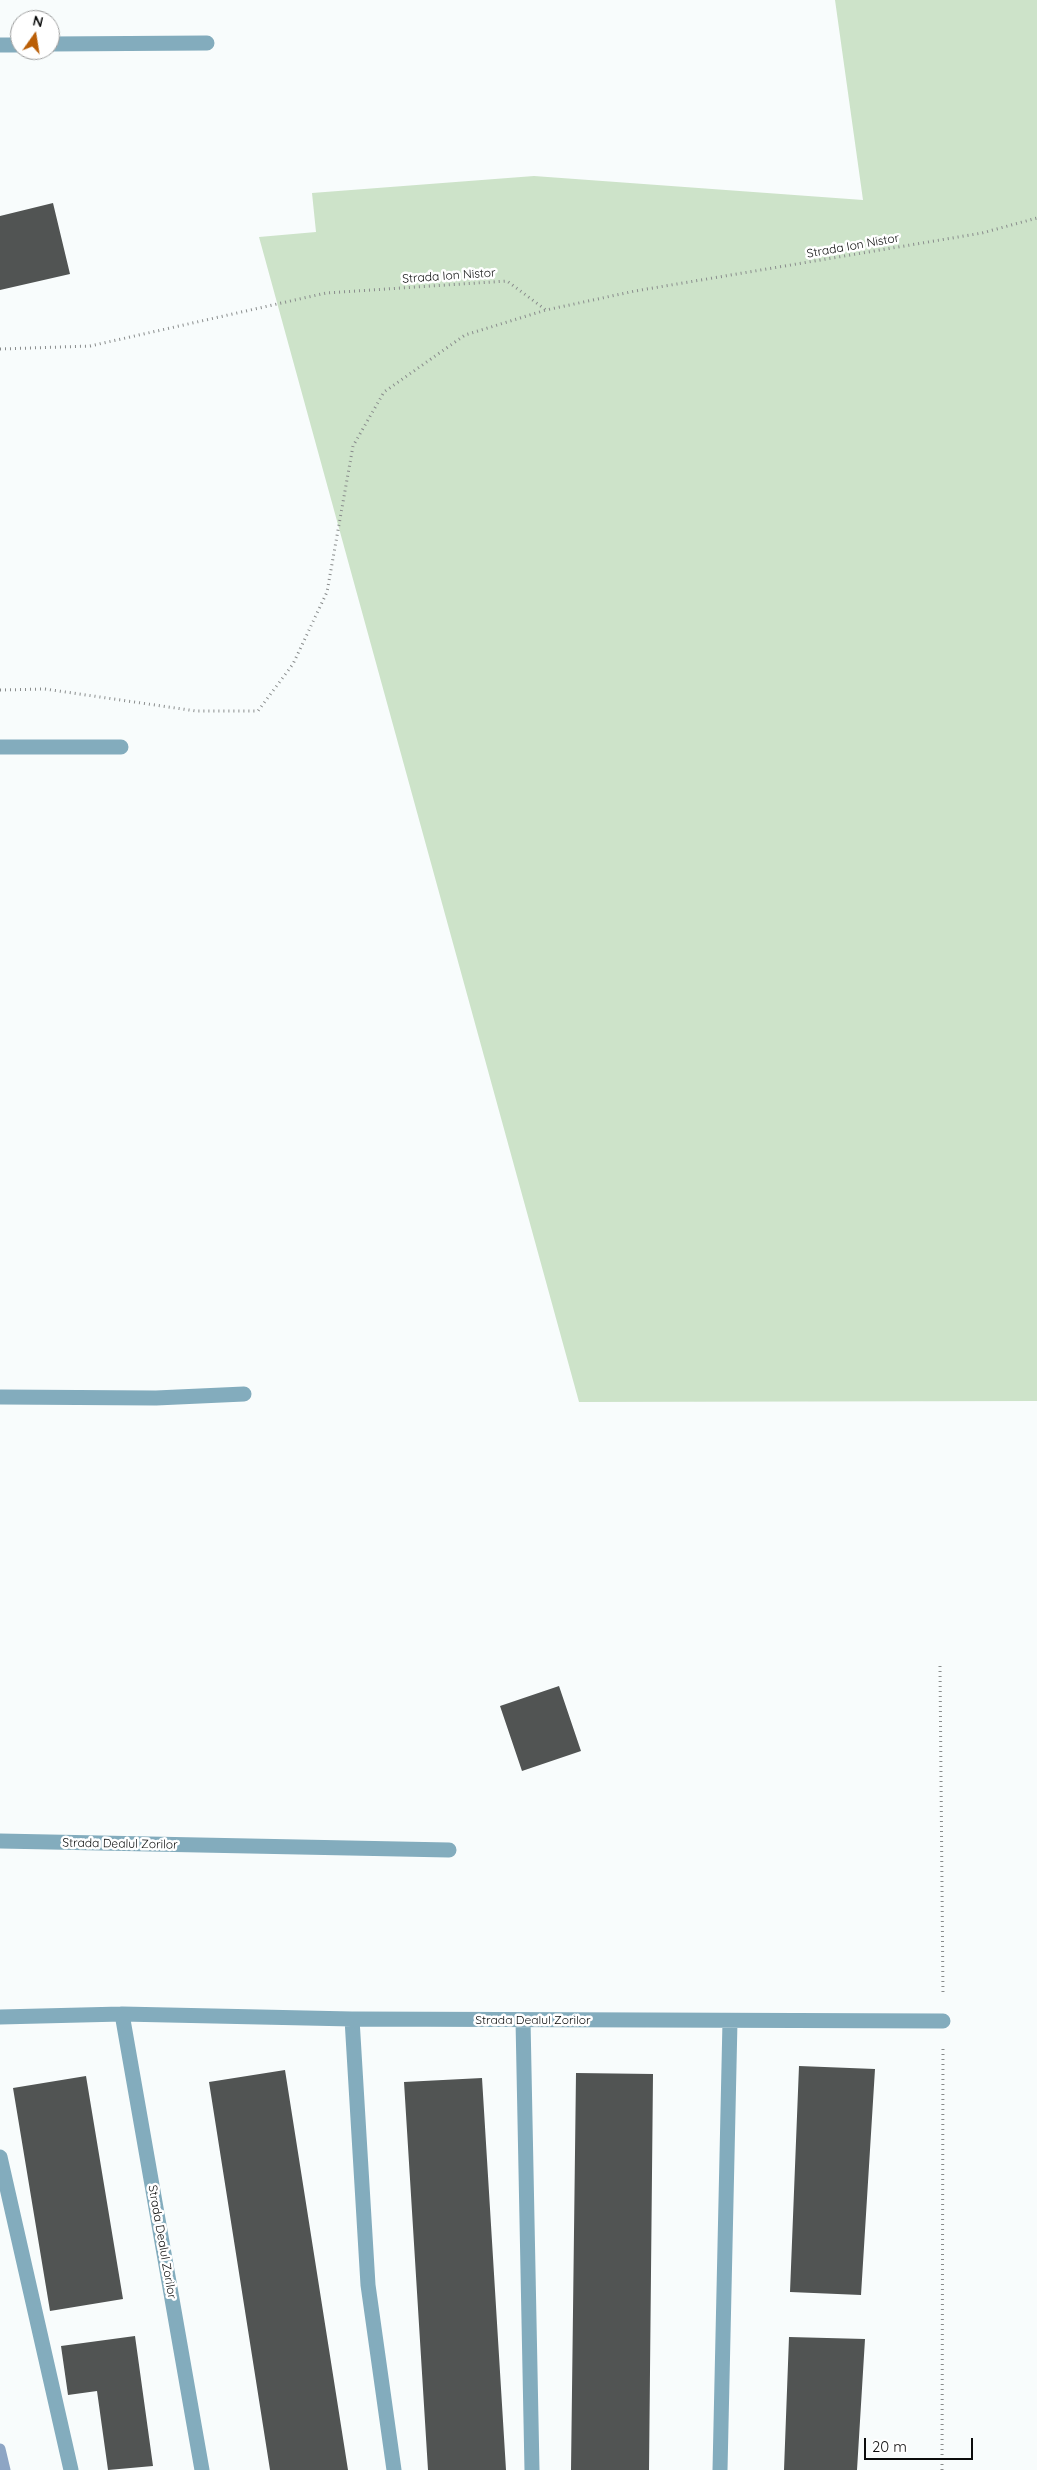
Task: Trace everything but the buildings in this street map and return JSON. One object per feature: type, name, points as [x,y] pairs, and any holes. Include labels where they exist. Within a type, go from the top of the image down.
[{"type":"street","points":[[60,44],[207,42]]},
{"type":"street","points":[[0,747],[121,748]]},
{"type":"street","points":[[0,1397],[147,1398],[244,1394]]},
{"type":"street","name":"Strada Dealul Zorilor","points":[[0,1841],[449,1850]]},
{"type":"street","name":"Strada Dealul Zorilor","points":[[0,2017],[122,2014],[352,2019],[943,2021]]},
{"type":"street","name":"Strada Dealul Zorilor","points":[[122,2014],[202,2470]]},
{"type":"street","points":[[352,2019],[368,2285],[394,2470]]},
{"type":"street","points":[[523,2020],[532,2470]]},
{"type":"street","points":[[720,2470],[730,2021]]},
{"type":"street","points":[[0,2157],[71,2470]]},
{"type":"path","name":"Strada Ion Nistor","points":[[0,348],[90,346],[326,293],[354,291],[507,281],[546,310],[635,291],[982,233],[1037,218]]},
{"type":"path","points":[[0,690],[45,689],[196,711],[258,710],[293,664],[327,592],[353,446],[384,392],[465,336],[546,310]]},
{"type":"path","points":[[940,1666],[943,2021],[942,2470]]},
{"type":"green space","points":[[835,0],[1037,0],[1037,1401],[579,1402],[259,237],[316,232],[312,193],[534,176],[863,200]]},
{"type":"waterway","points":[[0,2449],[5,2470]]}]
